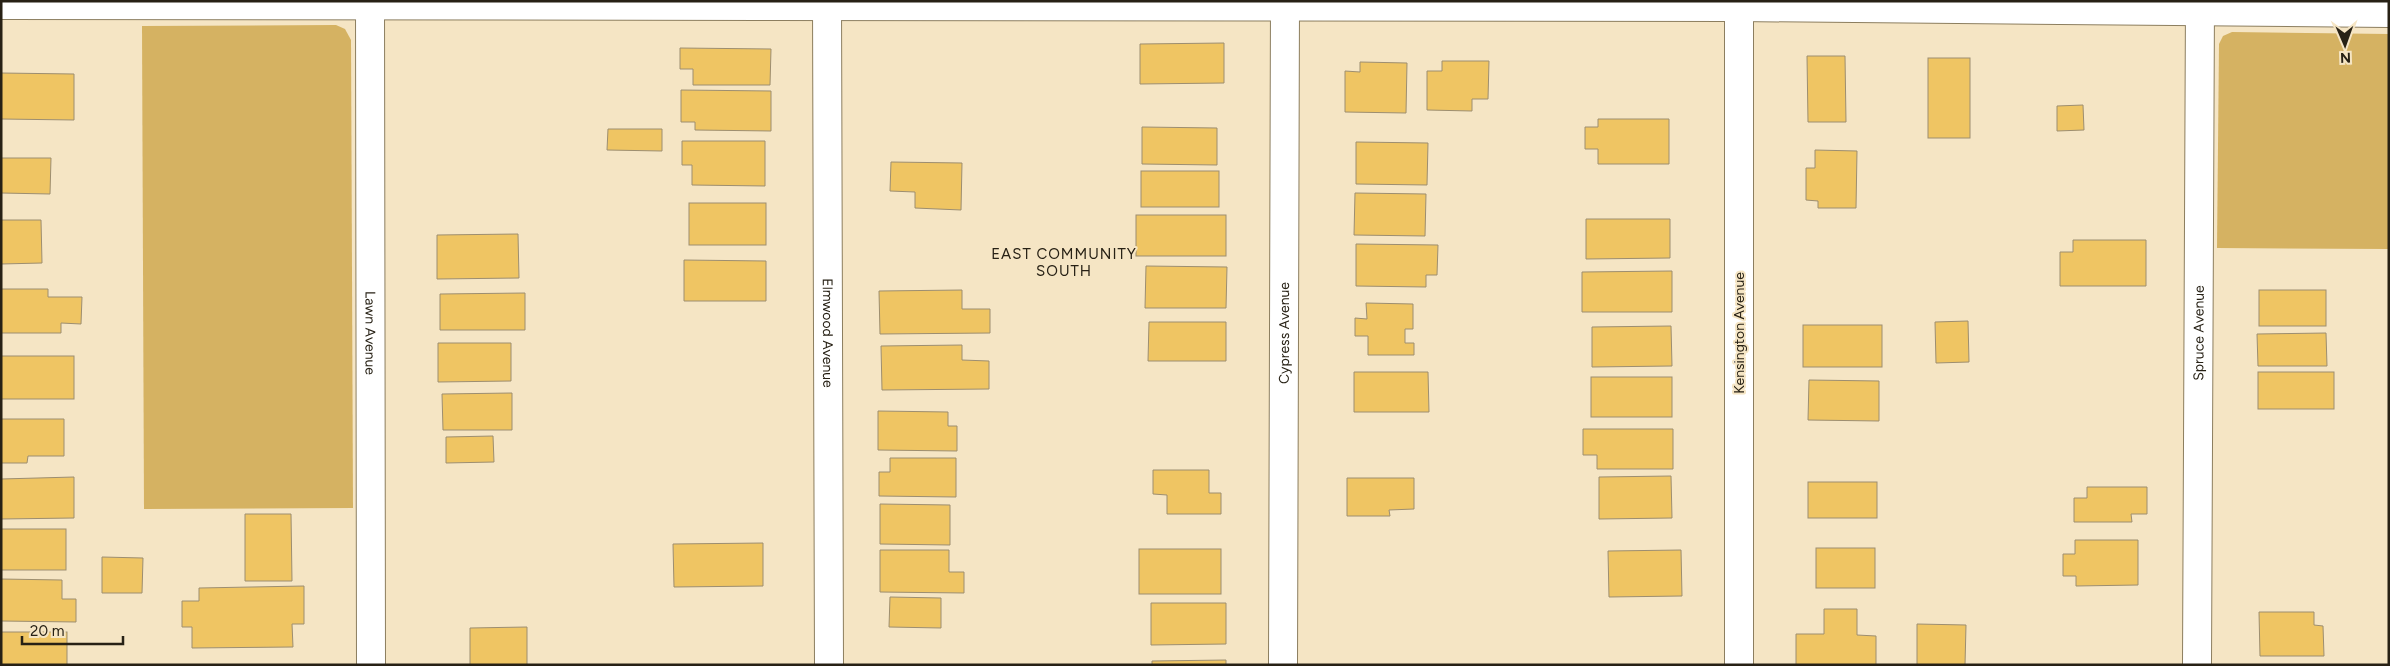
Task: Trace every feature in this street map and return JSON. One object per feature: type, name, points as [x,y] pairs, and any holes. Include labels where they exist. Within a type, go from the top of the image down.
[{"type":"street","points":[[1,5],[370,3],[1739,4],[2200,6],[2389,13]]},
{"type":"street","name":"Lawn Avenue","points":[[370,3],[371,665]]},
{"type":"street","name":"Elmwood Avenue","points":[[827,3],[829,665]]},
{"type":"street","name":"Cypress Avenue","points":[[1283,665],[1285,3]]},
{"type":"street","name":"Kensington Avenue","points":[[1739,4],[1739,665]]},
{"type":"street","name":"Spruce Avenue","points":[[2198,665],[2200,6]]},
{"type":"shaded area","points":[[336,25],[345,29],[351,40],[353,508],[144,509],[142,26]]},
{"type":"shaded area","points":[[2232,32],[2389,34],[2389,249],[2217,248],[2219,44],[2223,36]]},
{"type":"building","points":[[1224,43],[1224,83],[1140,84],[1140,44]]},
{"type":"building","points":[[680,48],[771,49],[770,85],[693,85],[693,69],[680,69]]},
{"type":"building","points":[[1807,56],[1845,56],[1846,122],[1808,122]]},
{"type":"building","points":[[1928,58],[1970,58],[1970,138],[1928,138]]},
{"type":"building","points":[[1442,61],[1489,61],[1488,99],[1472,99],[1472,111],[1427,110],[1427,71],[1442,71]]},
{"type":"building","points":[[1360,62],[1407,63],[1406,113],[1345,112],[1345,71],[1360,72]]},
{"type":"building","points":[[1,73],[74,74],[74,120],[1,119]]},
{"type":"building","points":[[681,90],[771,91],[771,131],[695,130],[695,122],[681,122]]},
{"type":"building","points":[[2083,105],[2084,130],[2057,131],[2057,106]]},
{"type":"building","points":[[1598,119],[1669,119],[1669,164],[1598,164],[1598,149],[1585,149],[1585,127],[1598,127]]},
{"type":"building","points":[[1142,127],[1217,128],[1217,165],[1142,164]]},
{"type":"building","points":[[608,129],[662,129],[662,151],[607,150]]},
{"type":"building","points":[[682,141],[765,141],[765,186],[692,185],[692,165],[682,165]]},
{"type":"building","points":[[1356,142],[1428,143],[1427,185],[1356,184]]},
{"type":"building","points":[[1815,150],[1857,151],[1856,208],[1818,208],[1818,201],[1806,200],[1806,168],[1815,168]]},
{"type":"building","points":[[1,158],[51,158],[50,194],[1,193]]},
{"type":"building","points":[[891,162],[962,163],[961,210],[915,208],[915,192],[890,191]]},
{"type":"building","points":[[1141,171],[1219,171],[1219,207],[1141,207]]},
{"type":"building","points":[[1355,193],[1426,194],[1425,236],[1354,235]]},
{"type":"building","points":[[689,203],[766,203],[766,245],[689,245]]},
{"type":"building","points":[[1136,215],[1226,215],[1226,256],[1136,256]]},
{"type":"building","points":[[1586,219],[1670,219],[1670,258],[1586,259]]},
{"type":"building","points":[[1,220],[41,220],[42,263],[1,264]]},
{"type":"building","points":[[518,234],[519,278],[437,279],[437,235]]},
{"type":"building","points":[[2073,240],[2146,240],[2146,286],[2060,286],[2060,252],[2073,252]]},
{"type":"building","points":[[1356,244],[1438,245],[1437,275],[1426,275],[1426,287],[1356,286]]},
{"type":"building","points":[[684,260],[766,261],[766,301],[684,301]]},
{"type":"building","points":[[1146,266],[1227,267],[1226,308],[1145,308]]},
{"type":"building","points":[[1672,271],[1672,312],[1582,312],[1582,272]]},
{"type":"building","points":[[1,289],[48,289],[48,297],[82,297],[81,324],[61,323],[61,333],[1,333]]},
{"type":"building","points":[[962,290],[962,309],[990,309],[990,333],[880,334],[879,291]]},
{"type":"building","points":[[2259,290],[2326,290],[2326,326],[2259,326]]},
{"type":"building","points":[[525,293],[525,330],[440,330],[440,294]]},
{"type":"building","points":[[1366,303],[1413,304],[1413,329],[1405,329],[1405,343],[1414,343],[1414,355],[1368,355],[1368,336],[1355,336],[1355,318],[1367,319]]},
{"type":"building","points":[[1968,321],[1969,362],[1936,363],[1935,322]]},
{"type":"building","points":[[1149,322],[1226,322],[1226,361],[1148,361]]},
{"type":"building","points":[[1803,325],[1882,325],[1882,367],[1803,367]]},
{"type":"building","points":[[1671,326],[1672,366],[1592,367],[1592,327]]},
{"type":"building","points":[[2326,333],[2327,366],[2258,366],[2257,334]]},
{"type":"building","points":[[438,343],[511,343],[511,381],[438,382]]},
{"type":"building","points":[[962,345],[962,360],[989,361],[989,389],[882,390],[881,346]]},
{"type":"building","points":[[1,356],[74,356],[74,399],[1,399]]},
{"type":"building","points":[[1354,372],[1428,372],[1429,412],[1354,412]]},
{"type":"building","points":[[2258,372],[2334,372],[2334,409],[2258,409]]},
{"type":"building","points":[[1591,377],[1672,377],[1672,417],[1591,417]]},
{"type":"building","points":[[1809,380],[1879,381],[1879,421],[1808,420]]},
{"type":"building","points":[[512,393],[512,430],[443,430],[442,394]]},
{"type":"building","points":[[878,411],[948,412],[948,426],[957,426],[957,451],[878,450]]},
{"type":"building","points":[[1,419],[64,419],[64,456],[28,456],[27,463],[1,463]]},
{"type":"building","points":[[1583,429],[1673,429],[1673,469],[1597,469],[1597,455],[1583,455]]},
{"type":"building","points":[[493,436],[494,462],[446,463],[446,437]]},
{"type":"building","points":[[890,458],[956,458],[956,497],[879,496],[879,472],[890,472]]},
{"type":"building","points":[[1153,470],[1209,470],[1209,493],[1221,493],[1221,514],[1167,514],[1167,495],[1153,494]]},
{"type":"building","points":[[1671,476],[1672,518],[1599,519],[1599,477]]},
{"type":"building","points":[[74,477],[74,518],[1,519],[1,479]]},
{"type":"building","points":[[1347,478],[1414,478],[1414,509],[1389,510],[1390,516],[1347,516]]},
{"type":"building","points":[[1808,482],[1877,482],[1877,518],[1808,518]]},
{"type":"building","points":[[2087,487],[2147,487],[2147,514],[2131,514],[2132,522],[2074,522],[2074,498],[2087,498]]},
{"type":"building","points":[[880,504],[950,505],[950,545],[880,544]]},
{"type":"building","points":[[245,514],[291,514],[292,581],[245,581]]},
{"type":"building","points":[[1,529],[66,529],[66,570],[1,570]]},
{"type":"building","points":[[2075,540],[2138,540],[2138,585],[2076,586],[2076,576],[2063,576],[2063,554],[2075,554]]},
{"type":"building","points":[[763,543],[763,586],[674,587],[673,544]]},
{"type":"building","points":[[1816,548],[1875,548],[1875,588],[1816,588]]},
{"type":"building","points":[[1139,549],[1221,549],[1221,594],[1139,594]]},
{"type":"building","points":[[880,550],[949,550],[949,572],[964,572],[964,593],[880,592]]},
{"type":"building","points":[[1681,550],[1682,596],[1609,597],[1608,551]]},
{"type":"building","points":[[102,557],[143,558],[142,593],[102,593]]},
{"type":"building","points":[[1,579],[62,580],[62,599],[76,599],[76,622],[1,621]]},
{"type":"building","points":[[304,586],[304,624],[292,624],[293,647],[192,648],[192,627],[182,627],[182,601],[199,601],[199,588]]},
{"type":"building","points":[[890,597],[941,598],[941,628],[889,627]]},
{"type":"building","points":[[1151,603],[1226,603],[1226,644],[1151,645]]},
{"type":"building","points":[[1824,609],[1857,609],[1857,635],[1876,636],[1876,665],[1796,665],[1796,634],[1824,634]]},
{"type":"building","points":[[2259,612],[2314,612],[2314,625],[2323,626],[2324,656],[2260,656]]},
{"type":"building","points":[[1917,624],[1966,625],[1965,665],[1917,665]]},
{"type":"building","points":[[527,627],[527,665],[470,665],[470,628]]},
{"type":"building","points":[[1,632],[67,632],[67,665],[1,665]]},
{"type":"building","points":[[1226,660],[1226,665],[1152,665],[1152,661]]},
{"type":"district","name":"EAST COMMUNITY SOUTH","points":[[1064,262]]}]
